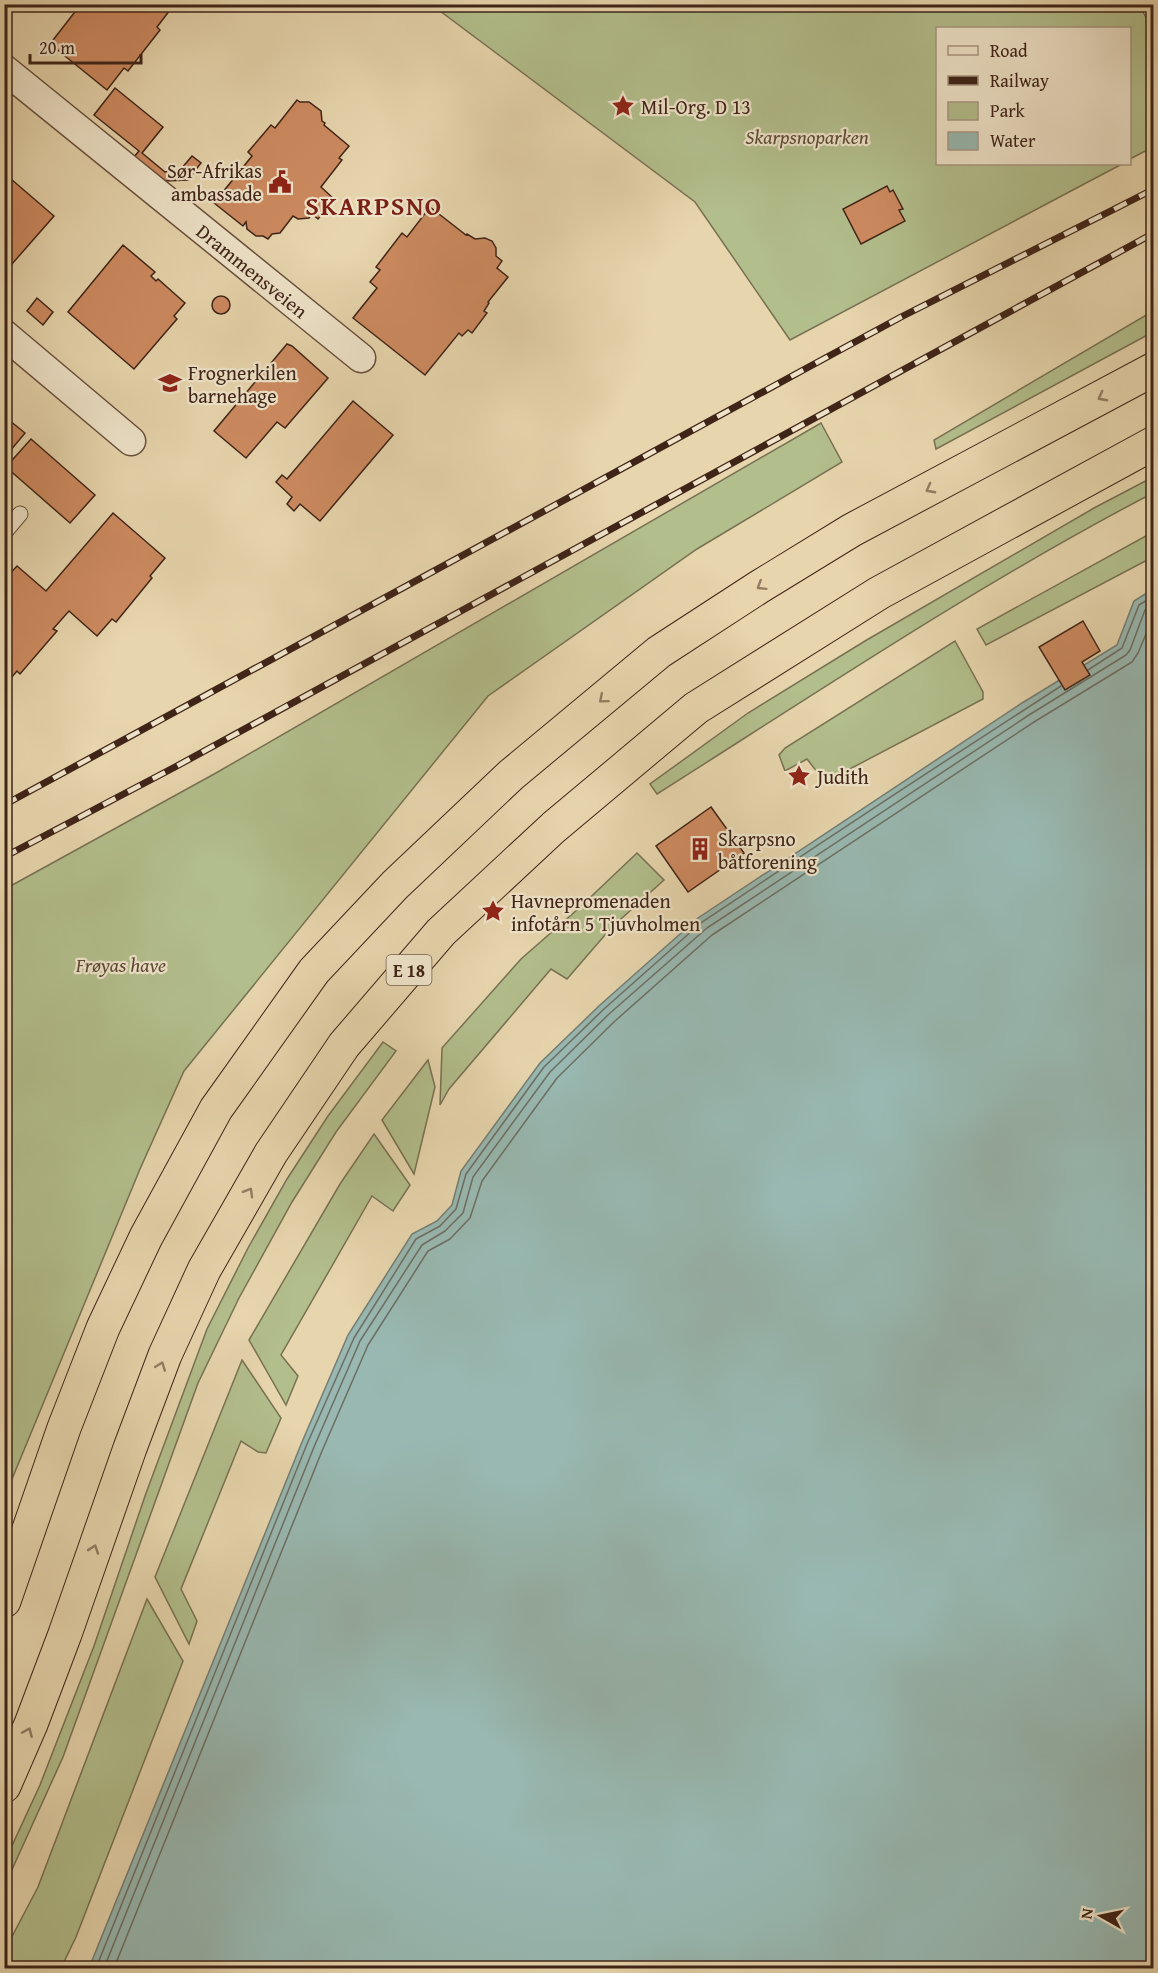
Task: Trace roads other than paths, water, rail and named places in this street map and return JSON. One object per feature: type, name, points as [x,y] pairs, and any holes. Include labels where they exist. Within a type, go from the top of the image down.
[{"type":"highway","points":[[4,1601],[69,1417],[103,1329],[146,1238],[216,1109],[322,962],[395,885],[511,775],[659,652],[852,530],[1154,369]]},
{"type":"highway","name":"E 18","points":[[4,1786],[31,1724],[65,1634],[165,1355],[204,1270],[271,1153],[344,1045],[434,940],[554,827],[696,708],[879,593],[1154,443]]},
{"type":"street","name":"Drammensveien","points":[[4,69],[361,358]]},
{"type":"street","points":[[4,334],[131,441]]},
{"type":"lane","points":[[1148,4],[1154,16]]},
{"type":"lane","points":[[4,533],[20,514]]},
{"type":"water","points":[[1153,589],[1153,1968],[89,1968],[302,1442],[348,1335],[412,1234],[437,1221],[452,1205],[461,1171],[540,1063],[600,1005],[698,918],[1022,703],[1117,645],[1134,601]]},
{"type":"railway","points":[[4,805],[901,317],[1154,189]]},
{"type":"railway","points":[[4,857],[175,767],[1154,233]]},
{"type":"place","name":"Mil-Org. D 13","points":[[623,106]]},
{"type":"place","name":"Sør-Afrikas ambassade","points":[[280,182]]},
{"type":"place","name":"Frognerkilen barnehage","points":[[170,383]]},
{"type":"place","name":"Judith","points":[[799,776]]},
{"type":"place","name":"Skarpsno båtforening","points":[[700,849]]},
{"type":"place","name":"Havnepromenaden infotårn 5 Tjuvholmen","points":[[493,911]]},
{"type":"district","name":"SKARPSNO","points":[[374,205]]},
{"type":"park label","name":"Skarpsnoparken","points":[[807,136]]},
{"type":"park label","name":"Frøyas have","points":[[121,964]]}]
